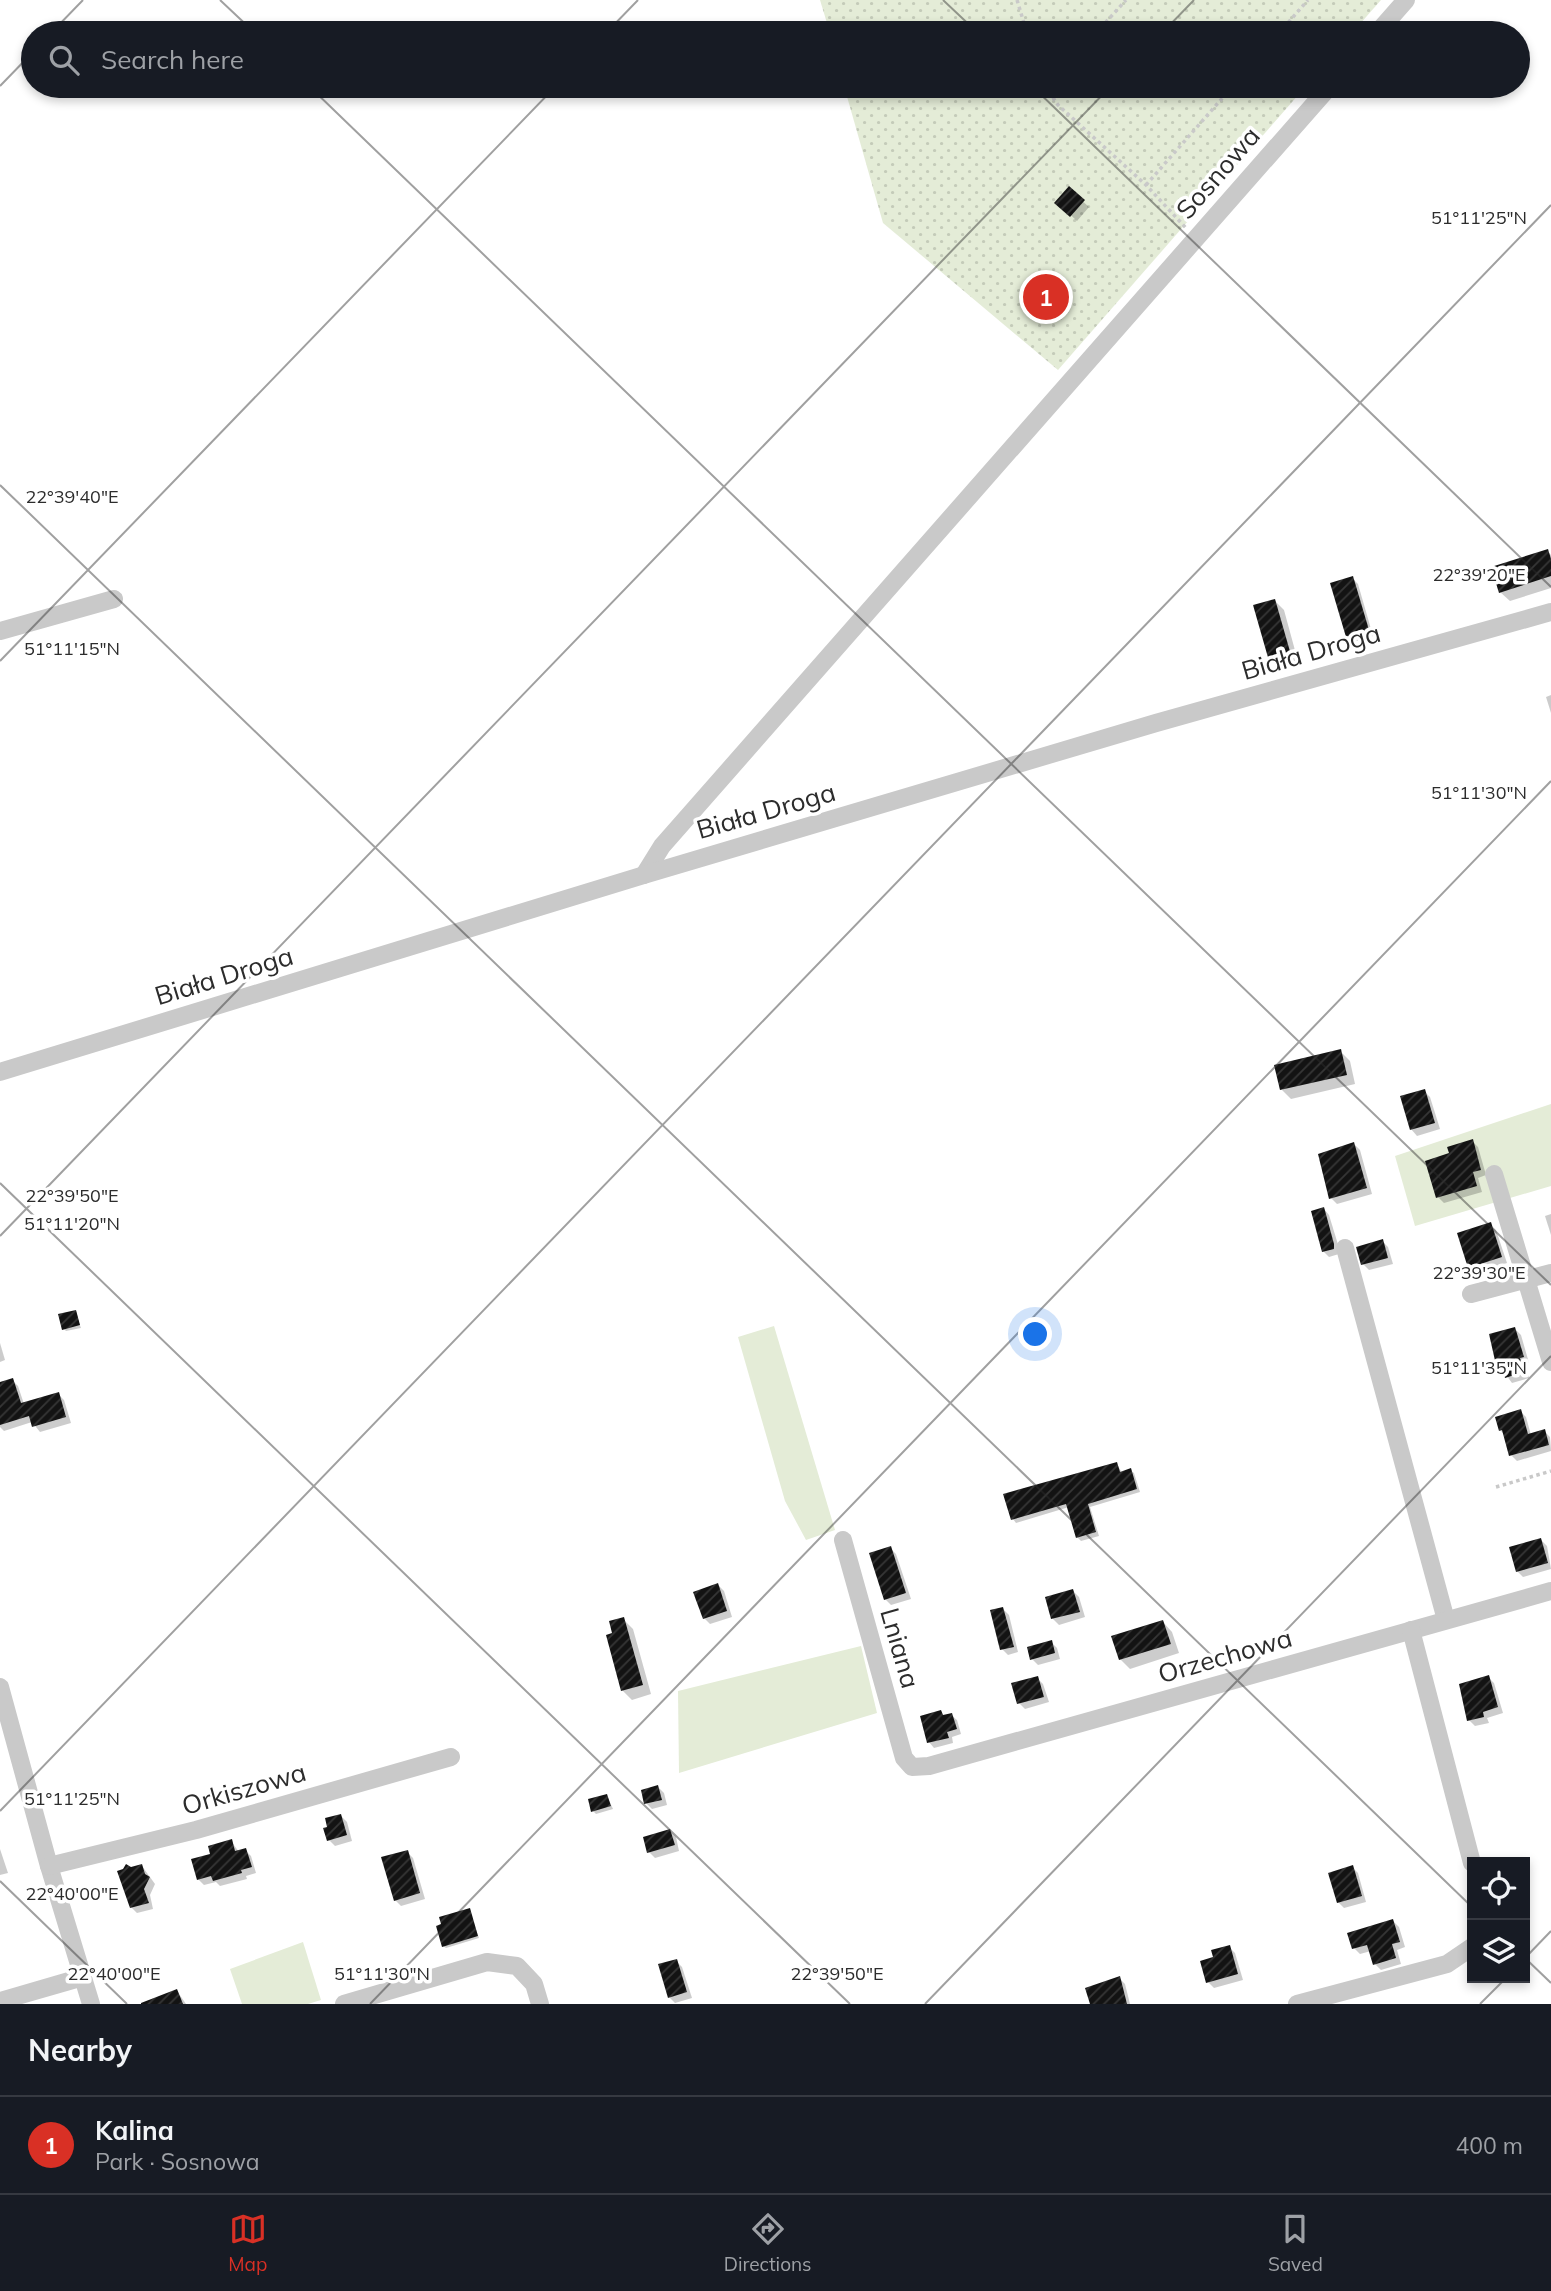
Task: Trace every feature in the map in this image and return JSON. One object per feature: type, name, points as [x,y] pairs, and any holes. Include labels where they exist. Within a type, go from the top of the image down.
[{"type":"street","points":[[1388,21],[1406,0]]},
{"type":"street","name":"Sosnowa","points":[[644,875],[662,846],[1319,98]]},
{"type":"street","points":[[0,631],[114,599]]},
{"type":"street","name":"Biała Droga","points":[[0,1072],[644,875],[1156,723],[1551,612]]},
{"type":"street","points":[[1494,1174],[1551,1362]]},
{"type":"street","points":[[1345,1248],[1446,1620]]},
{"type":"street","points":[[1471,1294],[1551,1273]]},
{"type":"street","name":"Lniana","points":[[843,1540],[904,1758],[912,1767]]},
{"type":"street","name":"Orzechowa","points":[[912,1767],[942,1762],[1551,1591]]},
{"type":"street","points":[[1411,1630],[1470,1857]]},
{"type":"street","points":[[0,1687],[49,1867],[91,2004]]},
{"type":"street","name":"Orkiszowa","points":[[49,1867],[196,1830],[451,1758]]},
{"type":"street","points":[[1297,2004],[1447,1964],[1467,1951]]},
{"type":"street","points":[[344,2004],[487,1962],[517,1966],[534,1984],[540,2004]]},
{"type":"street","points":[[0,2001],[83,1977]]},
{"type":"path","points":[[1017,0],[1023,21]]},
{"type":"path","points":[[1107,21],[1126,0]]},
{"type":"path","points":[[1290,21],[1308,0]]},
{"type":"path","points":[[1054,98],[1058,105],[1146,185],[1196,238]]},
{"type":"path","points":[[1146,185],[1222,98]]},
{"type":"path","points":[[1496,1487],[1551,1471]]},
{"type":"green space","points":[[820,0],[1381,0],[1363,21],[826,21]]},
{"type":"green space","points":[[847,98],[1296,98],[1058,370],[883,223]]},
{"type":"green space","points":[[1551,1104],[1551,1186],[1415,1226],[1395,1156]]},
{"type":"green space","points":[[774,1326],[835,1530],[806,1540],[785,1501],[738,1337]]},
{"type":"green space","points":[[861,1646],[877,1713],[679,1773],[678,1691]]},
{"type":"green space","points":[[303,1942],[321,2000],[308,2004],[242,2004],[230,1969]]},
{"type":"building","points":[[1069,186],[1085,200],[1070,217],[1054,203]]},
{"type":"building","points":[[1548,549],[1551,576],[1499,593],[1491,567]]},
{"type":"building","points":[[1353,576],[1369,630],[1346,637],[1330,583]]},
{"type":"building","points":[[1275,599],[1291,655],[1269,661],[1253,605]]},
{"type":"building","points":[[1341,1049],[1347,1075],[1280,1090],[1274,1065]]},
{"type":"building","points":[[1425,1089],[1435,1123],[1410,1130],[1400,1096]]},
{"type":"building","points":[[1473,1139],[1481,1170],[1473,1172],[1477,1186],[1436,1198],[1425,1161],[1449,1153],[1447,1147]]},
{"type":"building","points":[[1354,1142],[1367,1188],[1329,1199],[1318,1154]]},
{"type":"building","points":[[1324,1207],[1334,1249],[1322,1252],[1311,1211]]},
{"type":"building","points":[[1491,1222],[1502,1257],[1468,1268],[1457,1233]]},
{"type":"building","points":[[1383,1239],[1388,1258],[1361,1265],[1356,1247]]},
{"type":"building","points":[[76,1310],[80,1325],[62,1330],[58,1314]]},
{"type":"building","points":[[1515,1327],[1524,1357],[1520,1358],[1524,1372],[1505,1378],[1501,1363],[1496,1365],[1489,1334]]},
{"type":"building","points":[[13,1378],[21,1403],[59,1392],[66,1417],[32,1427],[29,1416],[0,1425],[0,1382]]},
{"type":"building","points":[[1521,1409],[1528,1434],[1545,1429],[1549,1445],[1509,1456],[1502,1430],[1499,1431],[1495,1417]]},
{"type":"building","points":[[1117,1462],[1120,1472],[1131,1468],[1137,1489],[1088,1504],[1096,1532],[1076,1538],[1066,1504],[1011,1520],[1003,1494]]},
{"type":"building","points":[[1541,1538],[1548,1563],[1516,1572],[1509,1547]]},
{"type":"building","points":[[891,1546],[906,1593],[884,1600],[869,1553]]},
{"type":"building","points":[[718,1583],[727,1611],[703,1619],[693,1592]]},
{"type":"building","points":[[1073,1589],[1080,1612],[1051,1619],[1045,1597]]},
{"type":"building","points":[[1003,1607],[1014,1647],[1000,1650],[990,1610]]},
{"type":"building","points":[[624,1617],[643,1685],[621,1691],[606,1635],[612,1633],[609,1621]]},
{"type":"building","points":[[1163,1620],[1171,1644],[1119,1660],[1111,1636]]},
{"type":"building","points":[[1052,1640],[1055,1653],[1030,1660],[1027,1647]]},
{"type":"building","points":[[1489,1675],[1498,1707],[1483,1712],[1484,1717],[1467,1721],[1459,1684]]},
{"type":"building","points":[[1038,1676],[1044,1697],[1017,1704],[1011,1683]]},
{"type":"building","points":[[941,1710],[943,1715],[952,1713],[957,1729],[947,1732],[949,1738],[927,1743],[920,1716]]},
{"type":"building","points":[[658,1785],[662,1800],[644,1804],[641,1790]]},
{"type":"building","points":[[607,1794],[611,1806],[591,1812],[588,1799]]},
{"type":"building","points":[[341,1814],[347,1835],[327,1841],[323,1828],[327,1827],[325,1818]]},
{"type":"building","points":[[670,1829],[675,1845],[647,1853],[643,1837]]},
{"type":"building","points":[[232,1839],[235,1851],[246,1848],[252,1867],[241,1870],[242,1873],[213,1881],[211,1876],[197,1880],[191,1859],[210,1854],[208,1846]]},
{"type":"building","points":[[408,1850],[420,1893],[394,1901],[381,1857]]},
{"type":"building","points":[[126,1864],[131,1867],[142,1864],[145,1874],[150,1877],[144,1889],[149,1903],[130,1908],[117,1871],[123,1869]]},
{"type":"building","points":[[1353,1865],[1362,1896],[1337,1903],[1328,1873]]},
{"type":"building","points":[[470,1908],[478,1936],[442,1947],[436,1926],[441,1924],[439,1917]]},
{"type":"building","points":[[1393,1919],[1400,1942],[1392,1944],[1396,1958],[1373,1965],[1367,1945],[1352,1949],[1347,1933]]},
{"type":"building","points":[[1230,1945],[1238,1974],[1206,1983],[1200,1961],[1213,1957],[1211,1950]]},
{"type":"building","points":[[677,1959],[687,1992],[668,1998],[658,1964]]},
{"type":"building","points":[[1120,1976],[1127,2004],[1090,2004],[1085,1988]]},
{"type":"building","points":[[177,1989],[183,2004],[141,2004],[141,2003]]},
{"type":"place","name":"Kalina","points":[[1046,297]]}]
